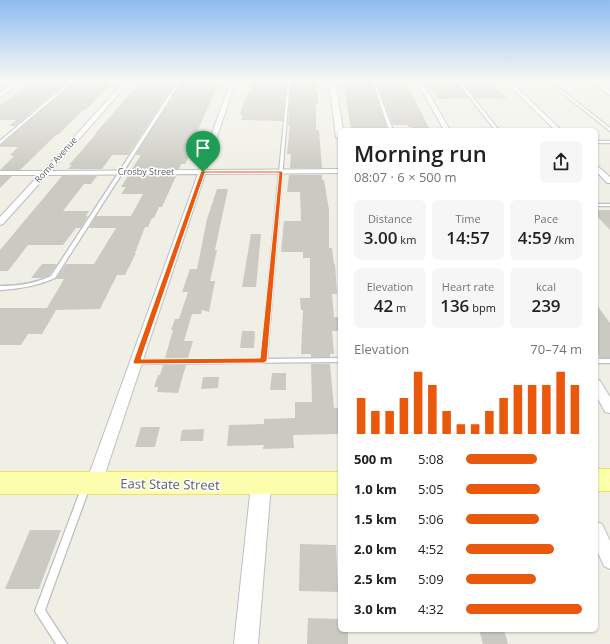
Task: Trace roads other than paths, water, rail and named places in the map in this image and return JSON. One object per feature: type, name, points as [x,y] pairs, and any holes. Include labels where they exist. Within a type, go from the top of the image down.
[{"type":"main road","points":[[598,480],[610,480]]},
{"type":"main road","name":"East State Street","points":[[0,483],[261,485],[338,483]]},
{"type":"street","name":"Rome Avenue","points":[[0,222],[101,110]]},
{"type":"street","points":[[90,483],[136,362],[224,110]]},
{"type":"street","points":[[336,110],[339,128]]},
{"type":"street","points":[[435,110],[446,128]]},
{"type":"street","points":[[537,110],[556,128]]},
{"type":"street","points":[[598,170],[610,171]]},
{"type":"street","points":[[598,171],[610,181]]},
{"type":"street","name":"Crosby Street","points":[[0,173],[338,172]]},
{"type":"street","points":[[598,387],[610,408]]},
{"type":"street","points":[[246,644],[261,485]]},
{"type":"street","points":[[598,534],[610,560]]},
{"type":"lane","points":[[0,143],[39,110]]},
{"type":"lane","points":[[0,288],[21,288],[41,283],[53,277],[162,110]]},
{"type":"lane","points":[[264,361],[286,110]]},
{"type":"lane","points":[[384,110],[390,128]]},
{"type":"lane","points":[[481,110],[495,128]]},
{"type":"lane","points":[[585,110],[610,130]]},
{"type":"lane","points":[[598,142],[610,142]]},
{"type":"lane","points":[[598,205],[610,205]]},
{"type":"lane","points":[[136,362],[338,360]]},
{"type":"lane","points":[[598,361],[610,361]]},
{"type":"lane","points":[[62,644],[40,611],[90,483]]}]
